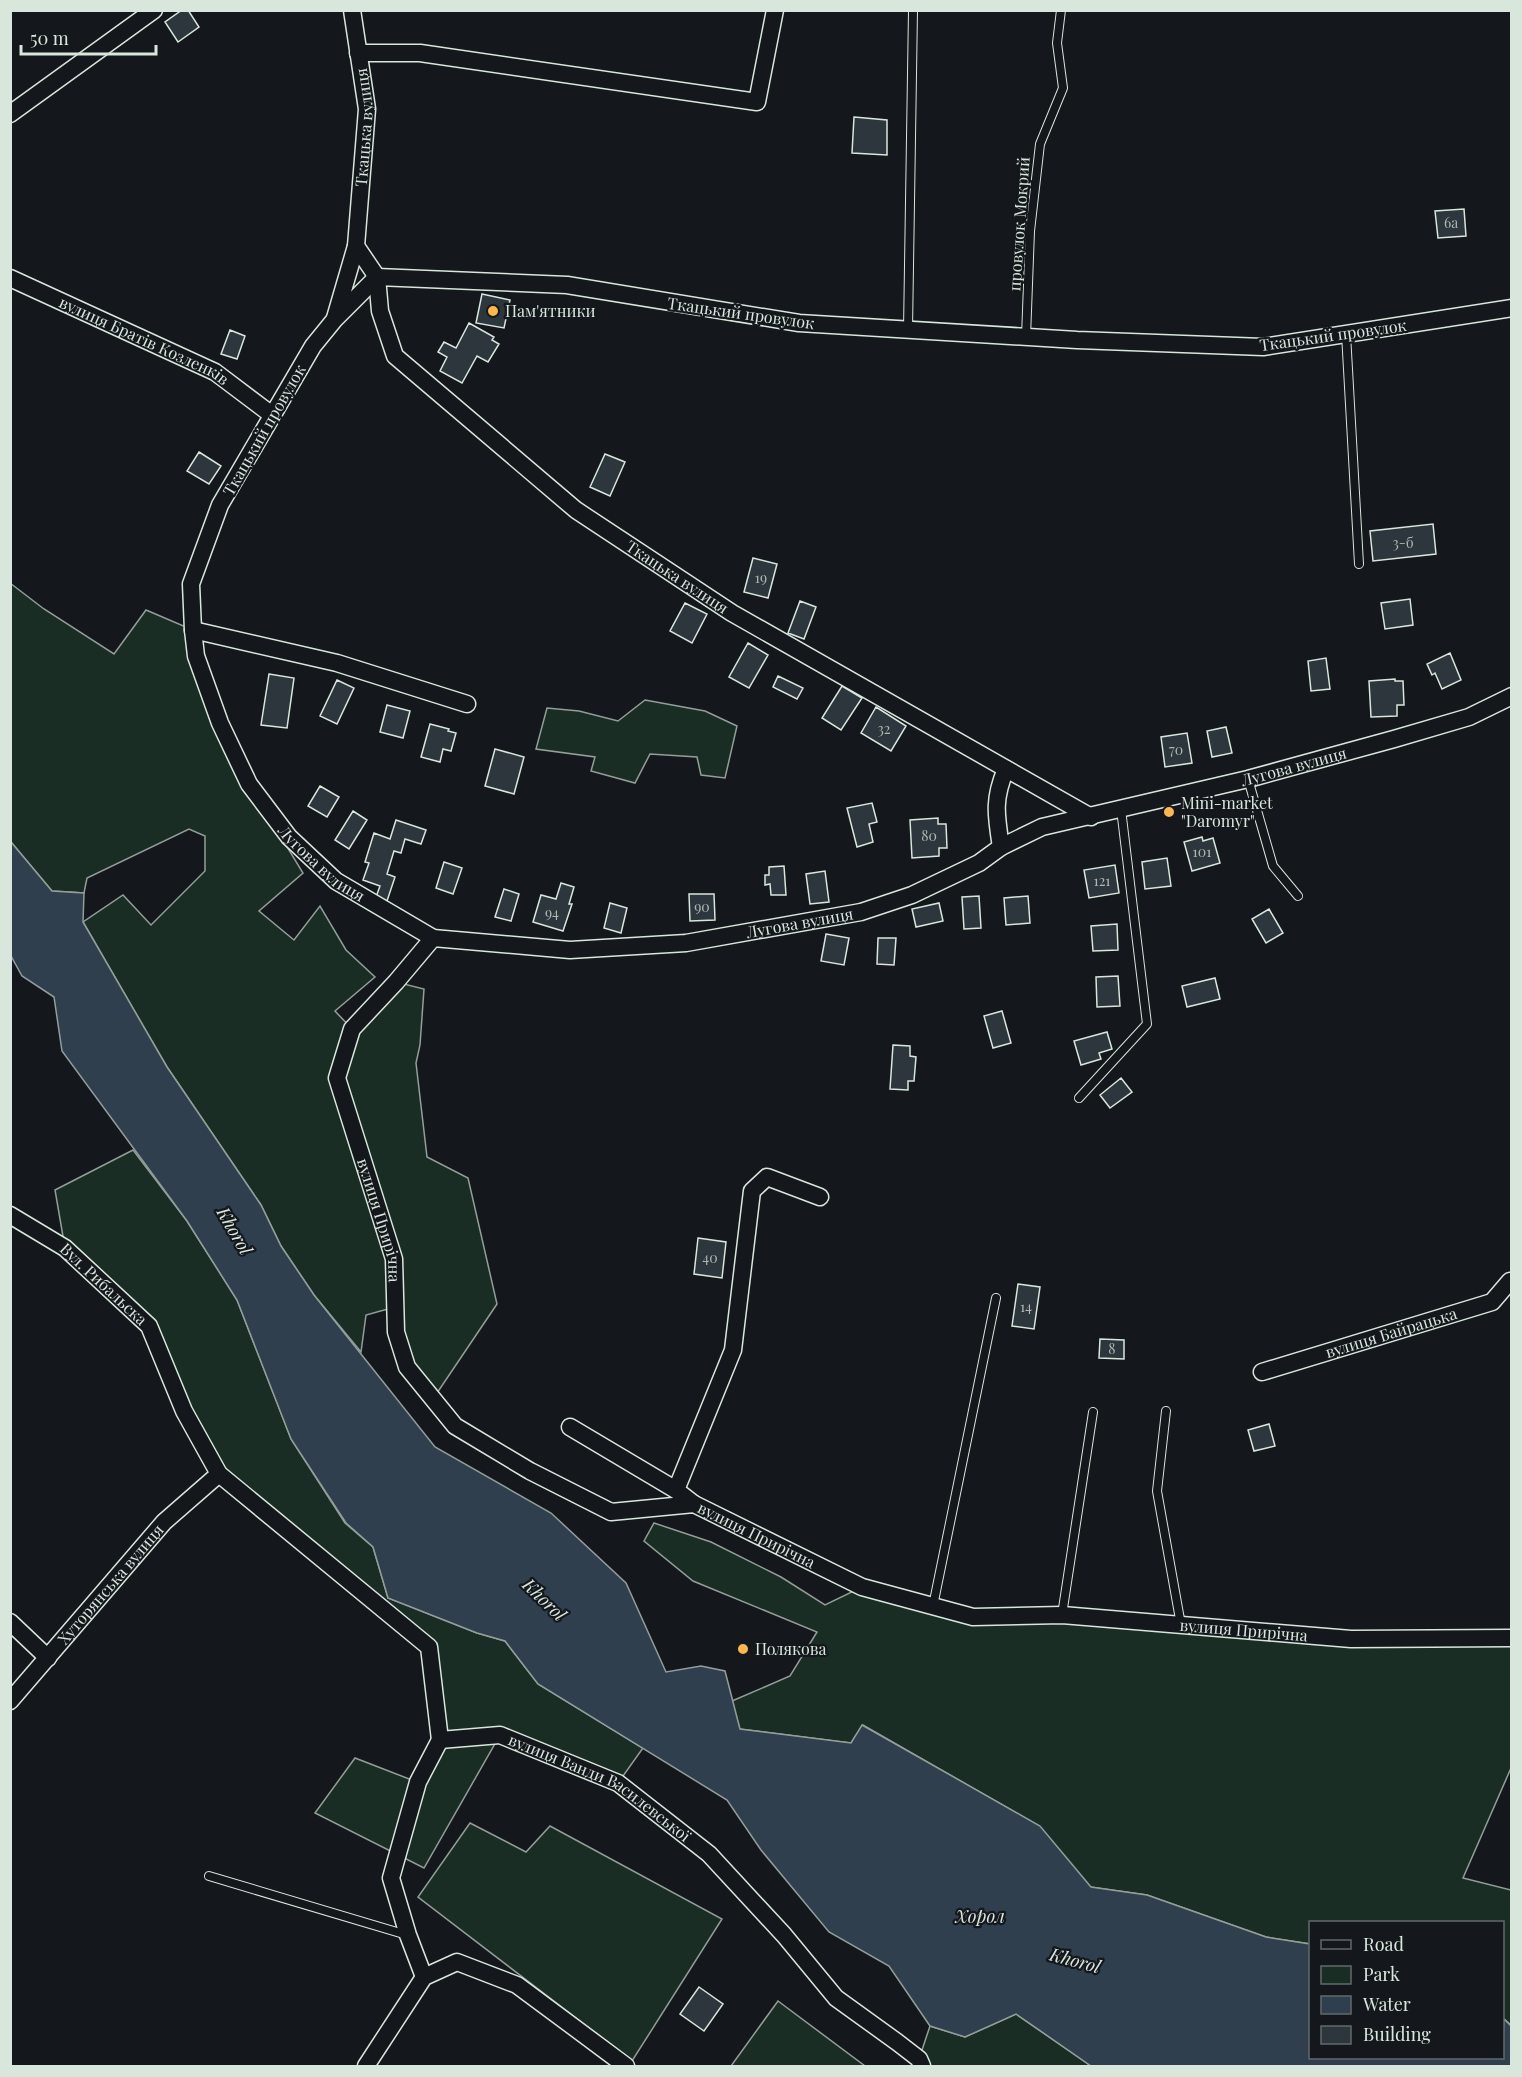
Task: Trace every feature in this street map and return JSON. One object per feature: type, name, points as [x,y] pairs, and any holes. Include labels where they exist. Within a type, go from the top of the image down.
[{"type":"street","points":[[10,114],[154,10]]},
{"type":"street","name":"Ткацька вулиця","points":[[335,319],[356,246],[367,110],[352,10]]},
{"type":"street","points":[[358,53],[420,53],[757,102],[775,10]]},
{"type":"street","name":"Ткацька вулиця","points":[[356,246],[377,277],[380,311],[395,356],[576,510],[732,613],[1091,817]]},
{"type":"street","name":"Ткацький провулок","points":[[196,656],[191,584],[220,505],[313,346],[335,319],[377,277],[567,285],[798,323],[1026,337],[1263,347],[1512,308]]},
{"type":"street","name":"вулиця Братів Козленків","points":[[10,278],[214,372],[272,415]]},
{"type":"street","points":[[193,630],[337,663],[467,704]]},
{"type":"street","name":"Лугова вулиця","points":[[196,656],[220,723],[249,784],[289,837],[336,881],[432,938],[570,950],[686,943],[861,912],[912,894],[970,867],[1001,847],[1042,827],[1248,779],[1469,717],[1512,696]]},
{"type":"street","points":[[1001,847],[996,818],[998,788],[1006,769]]},
{"type":"street","name":"вулиця Прирічна","points":[[432,938],[396,982],[352,1029],[337,1078],[394,1259],[396,1332],[407,1367],[455,1426],[530,1471],[611,1512],[694,1504],[862,1587],[973,1617],[1062,1616],[1351,1639],[1512,1638]]},
{"type":"street","points":[[676,1490],[733,1350],[752,1191],[767,1177],[820,1197]]},
{"type":"street","name":"Вул. Рибальска","points":[[10,1215],[65,1248],[149,1326],[184,1411],[219,1474]]},
{"type":"street","name":"вулиця Байрацька","points":[[1262,1372],[1492,1302],[1511,1281]]},
{"type":"street","points":[[570,1427],[676,1490],[694,1504]]},
{"type":"street","points":[[219,1474],[429,1647],[440,1740],[418,1782],[391,1878],[408,1935],[424,1977]]},
{"type":"street","name":"Хуторянська вулиця","points":[[10,1701],[164,1522],[219,1474]]},
{"type":"street","points":[[10,1622],[48,1658]]},
{"type":"street","name":"вулиця Ванди Василевської","points":[[440,1740],[500,1735],[618,1783],[709,1854],[784,1935],[836,1998],[919,2059],[922,2067]]},
{"type":"street","points":[[366,2067],[424,1977],[457,1962],[517,1984],[626,2067]]},
{"type":"lane","points":[[908,330],[913,10]]},
{"type":"lane","name":"провулок Мокрий","points":[[1026,337],[1030,231],[1040,144],[1063,88],[1057,43],[1061,10]]},
{"type":"lane","points":[[1346,334],[1359,564]]},
{"type":"lane","points":[[1248,779],[1273,866],[1298,896]]},
{"type":"lane","points":[[1078,1098],[1147,1024],[1121,809]]},
{"type":"lane","points":[[933,1606],[996,1298]]},
{"type":"lane","points":[[1166,1410],[1157,1491],[1181,1625]]},
{"type":"lane","points":[[1062,1616],[1094,1412]]},
{"type":"lane","points":[[209,1875],[408,1935]]},
{"type":"green space","points":[[10,583],[44,609],[114,654],[146,610],[193,630],[249,784],[303,873],[259,911],[294,940],[320,906],[346,950],[375,977],[335,1011],[352,1029],[396,982],[424,989],[420,1045],[416,1063],[427,1157],[468,1178],[497,1304],[433,1399],[407,1367],[395,1307],[366,1315],[361,1352],[314,1295],[281,1246],[261,1205],[167,1067],[83,922],[123,895],[151,925],[205,871],[205,836],[189,829],[87,878],[84,893],[52,891],[11,842]]},
{"type":"green space","points":[[645,700],[705,711],[737,726],[725,778],[701,775],[697,757],[650,754],[635,783],[591,771],[595,757],[536,749],[547,708],[579,711],[618,721]]},
{"type":"green space","points":[[133,1150],[187,1221],[237,1300],[291,1439],[345,1523],[373,1547],[388,1598],[477,1633],[505,1641],[538,1684],[643,1748],[618,1783],[500,1735],[424,1868],[315,1813],[355,1758],[417,1782],[440,1740],[429,1647],[222,1471],[149,1326],[65,1248],[55,1190]]},
{"type":"green space","points":[[654,1523],[711,1542],[781,1577],[825,1605],[862,1587],[973,1617],[1351,1639],[1511,1638],[1511,1768],[1463,1878],[1511,1890],[1511,2025],[1504,2019],[1504,1921],[1309,1921],[1309,1944],[1266,1937],[1147,1895],[1090,1887],[1039,1826],[863,1725],[851,1743],[739,1729],[732,1701],[790,1676],[817,1632],[693,1581],[644,1541]]},
{"type":"green space","points":[[470,1823],[526,1852],[550,1826],[722,1919],[632,2061],[418,1897]]},
{"type":"green space","points":[[778,2001],[865,2066],[731,2066]]},
{"type":"green space","points":[[1016,2014],[1091,2066],[922,2066],[897,2042],[922,2050],[930,2026],[965,2037]]},
{"type":"water","name":"Хорол","points":[[11,842],[52,891],[84,893],[83,922],[167,1067],[261,1205],[281,1246],[314,1295],[435,1447],[551,1513],[626,1583],[666,1672],[701,1666],[725,1671],[740,1729],[851,1743],[862,1725],[1040,1826],[1091,1887],[1147,1895],[1266,1937],[1309,1944],[1309,2059],[1504,2059],[1504,2019],[1511,2026],[1511,2066],[1091,2066],[1016,2014],[965,2037],[930,2026],[889,1966],[829,1932],[761,1850],[727,1800],[538,1684],[505,1641],[477,1633],[388,1598],[373,1547],[346,1523],[291,1439],[237,1300],[187,1221],[62,1051],[54,997],[22,976],[11,956]]},
{"type":"building","points":[[182,10],[188,10],[199,27],[178,42],[165,22]]},
{"type":"building","points":[[854,117],[887,120],[887,155],[852,153]]},
{"type":"building","points":[[1464,209],[1466,236],[1438,238],[1435,211]]},
{"type":"building","name":"Пам'ятники","points":[[482,294],[510,300],[504,328],[476,323]]},
{"type":"building","points":[[469,323],[494,337],[492,340],[499,344],[488,362],[477,356],[462,383],[440,371],[447,357],[438,352],[444,342],[456,348]]},
{"type":"building","points":[[230,330],[245,336],[237,359],[221,354]]},
{"type":"building","points":[[199,452],[221,466],[209,484],[187,471]]},
{"type":"building","points":[[605,454],[625,462],[610,496],[590,487]]},
{"type":"building","points":[[1433,524],[1436,554],[1373,561],[1370,531]]},
{"type":"building","points":[[753,558],[777,564],[768,598],[744,592]]},
{"type":"building","points":[[1410,599],[1413,625],[1385,629],[1381,603]]},
{"type":"building","points":[[800,601],[816,607],[804,639],[788,633]]},
{"type":"building","points":[[685,603],[707,614],[692,643],[670,631]]},
{"type":"building","points":[[748,643],[768,655],[749,688],[729,677]]},
{"type":"building","points":[[1450,653],[1461,680],[1442,689],[1435,673],[1432,675],[1427,664]]},
{"type":"building","points":[[1326,658],[1330,689],[1311,691],[1308,661]]},
{"type":"building","points":[[269,674],[294,678],[287,728],[261,725]]},
{"type":"building","points":[[778,676],[803,688],[797,699],[773,687]]},
{"type":"building","points":[[1395,679],[1395,681],[1403,681],[1404,705],[1397,705],[1397,716],[1371,717],[1369,681]]},
{"type":"building","points":[[337,680],[354,688],[337,724],[320,716]]},
{"type":"building","points":[[842,686],[862,698],[841,730],[822,718]]},
{"type":"building","points":[[387,705],[410,711],[403,738],[380,732]]},
{"type":"building","points":[[876,707],[906,726],[891,751],[861,733]]},
{"type":"building","points":[[430,724],[456,733],[451,751],[443,749],[440,762],[421,757]]},
{"type":"building","points":[[1226,727],[1232,753],[1212,757],[1207,731]]},
{"type":"building","points":[[1187,733],[1192,763],[1165,767],[1161,737]]},
{"type":"building","points":[[495,749],[524,757],[514,794],[485,786]]},
{"type":"building","points":[[320,786],[339,797],[327,817],[308,806]]},
{"type":"building","points":[[872,803],[877,822],[869,824],[873,842],[857,847],[847,808]]},
{"type":"building","points":[[353,811],[367,820],[349,849],[335,840]]},
{"type":"building","points":[[938,818],[938,824],[946,824],[947,848],[939,848],[939,856],[912,858],[910,820]]},
{"type":"building","points":[[396,820],[426,830],[421,844],[405,839],[401,853],[394,851],[387,874],[395,877],[387,901],[376,897],[380,886],[363,880],[369,863],[365,862],[374,833],[390,839]]},
{"type":"building","points":[[1202,837],[1203,841],[1213,838],[1220,863],[1192,871],[1184,842]]},
{"type":"building","points":[[1167,858],[1171,886],[1145,889],[1142,862]]},
{"type":"building","points":[[444,862],[462,868],[453,894],[436,888]]},
{"type":"building","points":[[1115,865],[1119,893],[1089,898],[1084,870]]},
{"type":"building","points":[[784,866],[786,895],[771,895],[770,884],[765,885],[765,875],[769,875],[769,867]]},
{"type":"building","points":[[825,871],[829,902],[810,904],[806,874]]},
{"type":"building","points":[[561,883],[574,887],[569,904],[572,904],[563,931],[533,922],[541,895],[556,899]]},
{"type":"building","points":[[504,889],[519,894],[511,921],[495,917]]},
{"type":"building","points":[[689,894],[714,894],[715,920],[690,921]]},
{"type":"building","points":[[979,896],[981,928],[964,929],[962,897]]},
{"type":"building","points":[[1028,896],[1030,923],[1006,925],[1004,898]]},
{"type":"building","points":[[610,903],[627,908],[621,933],[604,928]]},
{"type":"building","points":[[939,903],[943,921],[916,927],[912,909]]},
{"type":"building","points":[[1269,909],[1283,933],[1266,943],[1252,919]]},
{"type":"building","points":[[1117,924],[1118,950],[1093,951],[1091,926]]},
{"type":"building","points":[[826,934],[849,938],[844,965],[821,961]]},
{"type":"building","points":[[878,938],[896,938],[894,965],[877,964]]},
{"type":"building","points":[[1118,976],[1120,1006],[1097,1007],[1096,977]]},
{"type":"building","points":[[1215,978],[1220,999],[1187,1007],[1182,986]]},
{"type":"building","points":[[1002,1011],[1011,1043],[993,1048],[984,1016]]},
{"type":"building","points":[[1107,1032],[1112,1049],[1099,1053],[1101,1059],[1081,1065],[1074,1041]]},
{"type":"building","points":[[893,1045],[910,1046],[910,1056],[916,1057],[914,1081],[908,1081],[908,1090],[890,1089]]},
{"type":"building","points":[[1121,1078],[1132,1092],[1110,1108],[1100,1095]]},
{"type":"building","points":[[698,1238],[726,1242],[722,1278],[694,1274]]},
{"type":"building","points":[[1018,1284],[1040,1287],[1034,1329],[1012,1326]]},
{"type":"building","points":[[1100,1339],[1124,1340],[1124,1359],[1099,1358]]},
{"type":"building","points":[[1269,1424],[1275,1446],[1254,1451],[1248,1430]]},
{"type":"building","points":[[699,1987],[723,2004],[704,2031],[680,2014]]},
{"type":"place","name":"Пам'ятники","points":[[493,311]]},
{"type":"place","name":"Mini-market \"Daromyr\"","points":[[1169,812]]},
{"type":"place","name":"Полякова","points":[[743,1649]]},
{"type":"water label","name":"Khorol","points":[[234,1231]]},
{"type":"water label","name":"Khorol","points":[[544,1600]]},
{"type":"water label","name":"Khorol","points":[[1075,1961]]}]
